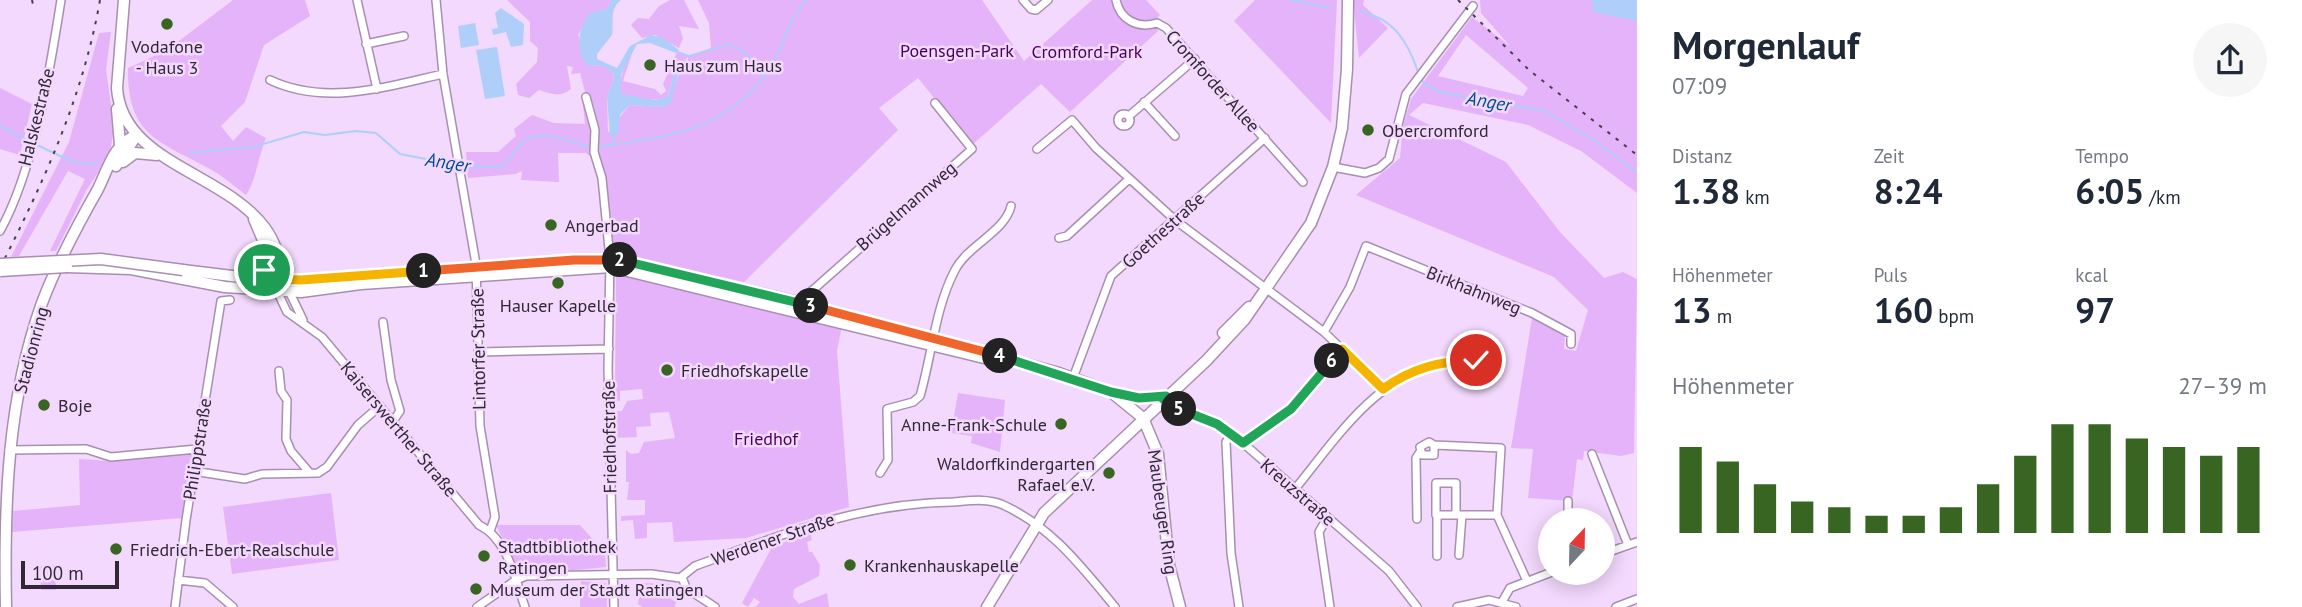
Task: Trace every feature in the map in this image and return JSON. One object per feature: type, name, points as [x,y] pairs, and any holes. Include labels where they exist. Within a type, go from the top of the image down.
[{"type":"main road","points":[[124,0],[117,68],[120,145],[137,135]]},
{"type":"main road","points":[[987,607],[1044,513],[1197,366],[1218,338],[1252,304],[1311,223],[1333,167],[1345,96],[1348,0]]},
{"type":"main road","points":[[118,98],[137,135],[161,156],[216,185],[254,217],[272,240],[280,279],[277,291]]},
{"type":"main road","name":"Stadionring","points":[[98,188],[112,174],[137,135]]},
{"type":"main road","name":"Stadionring","points":[[6,607],[9,450],[19,386],[41,306],[65,248],[120,145]]},
{"type":"main road","points":[[112,174],[131,154],[161,156]]},
{"type":"main road","points":[[254,217],[262,241],[280,279],[289,291]]},
{"type":"main road","points":[[248,278],[263,272],[265,267],[262,241]]},
{"type":"main road","points":[[0,264],[101,259],[277,291],[476,271]]},
{"type":"main road","points":[[0,271],[101,266],[184,275],[280,279],[610,263],[933,341],[1073,378],[1111,392],[1139,398],[1164,398]]},
{"type":"main road","points":[[1111,392],[1143,418]]},
{"type":"main road","name":"Maubeuger Ring","points":[[1143,418],[1158,454],[1168,565],[1180,607]]},
{"type":"street","name":"Halskestraße","points":[[0,231],[17,190],[32,138],[53,50],[61,0]]},
{"type":"street","points":[[356,0],[377,89]]},
{"type":"street","name":"Lintorfer Straße","points":[[436,0],[443,74],[476,271],[480,426],[495,517],[490,531]]},
{"type":"street","points":[[1023,0],[1031,9],[1036,10],[1048,0]]},
{"type":"street","name":"Cromforder Allee","points":[[1116,0],[1122,16],[1141,25],[1157,23],[1166,28],[1303,182]]},
{"type":"street","points":[[1333,167],[1365,173],[1384,164],[1394,148],[1396,124],[1403,99],[1473,6]]},
{"type":"street","points":[[366,44],[404,36]]},
{"type":"street","points":[[1129,116],[1195,59]]},
{"type":"street","points":[[270,80],[288,89],[339,93],[377,89],[443,74]]},
{"type":"street","name":"Friedhofstraße","points":[[586,97],[595,130],[594,152],[602,178],[610,263],[614,607]]},
{"type":"street","points":[[1144,102],[1175,136]]},
{"type":"street","name":"Brügelmannweg","points":[[796,307],[972,149],[935,103]]},
{"type":"street","points":[[1037,149],[1072,120],[1129,179],[1175,220],[1324,332],[1383,389]]},
{"type":"street","name":"Goethestraße","points":[[1073,378],[1111,276],[1265,138]]},
{"type":"street","points":[[1059,238],[1068,236],[1129,179]]},
{"type":"street","points":[[880,473],[888,460],[887,409],[915,401],[920,396],[946,290],[956,267],[971,248],[1009,216],[1011,206]]},
{"type":"street","name":"Birkhahnweg","points":[[1324,332],[1350,287],[1366,246],[1532,313],[1571,334],[1571,344]]},
{"type":"street","name":"Kaiserswerther Straße","points":[[277,291],[287,313],[322,337],[479,526],[490,531],[501,544],[516,580]]},
{"type":"street","name":"Kaiserswerther Straße","points":[[289,291],[297,314],[308,326]]},
{"type":"street","name":"Philippstraße","points":[[175,607],[193,471],[221,301],[230,300]]},
{"type":"street","points":[[383,322],[391,380],[400,411],[393,421]]},
{"type":"street","points":[[480,352],[609,349]]},
{"type":"street","points":[[1243,443],[1291,409],[1342,349]]},
{"type":"street","points":[[1295,489],[1383,389],[1403,375],[1442,362],[1476,360],[1492,370]]},
{"type":"street","points":[[279,371],[281,391],[287,400],[286,439],[291,451],[309,472]]},
{"type":"street","name":"Kreuzstraße","points":[[1164,398],[1170,406],[1217,424],[1243,443],[1389,571],[1417,607]]},
{"type":"street","points":[[193,471],[245,479],[262,474],[318,473],[327,467],[358,425],[380,406]]},
{"type":"street","points":[[1231,435],[1226,442],[1231,539],[1239,607]]},
{"type":"street","points":[[1417,519],[1416,458],[1423,443],[1501,448],[1497,515],[1527,581]]},
{"type":"street","points":[[9,450],[86,449],[111,457],[197,449]]},
{"type":"street","points":[[1592,454],[1629,545]]},
{"type":"street","points":[[1437,556],[1436,483],[1456,483],[1459,555]]},
{"type":"street","points":[[1568,501],[1568,508]]},
{"type":"street","points":[[938,507],[945,502]]},
{"type":"street","name":"Werdener Straße","points":[[682,577],[695,566],[811,524],[945,502],[995,502],[1037,524],[1059,541],[1115,607]]},
{"type":"street","points":[[1437,515],[1497,515]]},
{"type":"street","points":[[1327,518],[1319,533],[1330,607]]},
{"type":"street","points":[[1615,550],[1637,542]]},
{"type":"street","points":[[477,607],[526,576],[613,575],[682,577],[686,589],[715,607]]},
{"type":"street","points":[[1502,602],[1510,588],[1538,577]]},
{"type":"street","points":[[178,580],[205,583],[233,607]]},
{"type":"street","points":[[516,580],[525,607]]},
{"type":"street","points":[[1616,607],[1637,599]]},
{"type":"street","points":[[1457,607],[1489,600],[1515,607]]},
{"type":"green space","points":[[233,0],[305,0],[310,16],[264,45],[245,102],[221,126],[233,141],[246,127],[266,138],[246,195],[215,172],[149,134],[133,109],[129,91],[128,68],[167,50]]},
{"type":"green space","points":[[507,0],[612,0],[606,9],[590,14],[578,35],[590,65],[603,66],[613,73],[614,80],[607,96],[608,133],[629,105],[665,107],[680,72],[688,62],[688,57],[675,70],[668,97],[637,98],[620,94],[620,83],[632,53],[623,81],[655,89],[661,95],[666,91],[663,84],[677,52],[689,56],[711,48],[709,23],[698,0],[982,0],[1024,61],[1092,0],[1146,0],[1160,15],[1154,21],[1158,31],[1070,112],[1041,84],[972,145],[918,78],[879,108],[898,130],[744,282],[610,252],[602,178],[592,148],[591,157],[586,153],[558,153],[559,182],[521,180],[522,171],[516,174],[468,178],[466,152],[498,152],[516,136],[514,129],[532,115],[554,123],[585,124],[583,106],[588,103],[580,73],[571,74],[573,67],[567,66],[571,89],[567,92],[556,94],[539,90],[529,98],[518,95],[516,84],[537,62],[538,48],[530,41],[530,22]]},
{"type":"green space","points":[[670,0],[684,0],[699,29],[679,26],[683,38],[679,48],[655,35],[642,38],[631,25],[638,18],[649,19],[659,6]]},
{"type":"green space","points":[[1255,0],[1337,0],[1331,123],[1234,21]]},
{"type":"green space","points":[[1353,0],[1364,0],[1363,5],[1388,28],[1359,58]]},
{"type":"green space","points":[[1480,0],[1637,0],[1637,193],[1581,151],[1528,125],[1423,103],[1409,115],[1506,162],[1560,232],[1604,278],[1623,272],[1637,279],[1634,453],[1621,456],[1584,451],[1583,460],[1577,459],[1572,501],[1528,498],[1533,449],[1511,448],[1532,318],[1565,334],[1564,349],[1576,351],[1588,310],[1554,277],[1356,195],[1400,158],[1403,126],[1411,99],[1472,17],[1510,46],[1481,13]],"holes":[[[1466,35],[1528,88],[1523,96],[1438,76]]]},
{"type":"green space","points":[[111,32],[106,70],[114,126],[110,154],[86,191],[56,251],[50,251],[85,179],[68,171],[19,256],[11,257],[69,142],[99,33]]},
{"type":"green space","points":[[0,88],[32,104],[20,155],[0,149]]},
{"type":"green space","name":"Friedhof","points":[[616,273],[842,326],[837,351],[849,507],[746,538],[674,542],[672,522],[647,523],[647,538],[635,539],[633,520],[621,521],[621,516],[645,515],[645,500],[627,500],[629,482],[626,482],[626,450],[631,454],[639,453],[644,442],[675,438],[669,412],[650,413],[651,426],[636,427],[637,437],[616,438],[616,411],[622,411],[627,401],[643,399],[642,389],[620,391],[620,401],[615,401]]},
{"type":"green space","points":[[958,393],[1005,400],[1000,452],[971,443],[972,436],[951,433]]},
{"type":"green space","points":[[186,453],[193,456],[182,518],[12,532],[13,511],[80,505],[79,459],[109,461]]},
{"type":"green space","points":[[331,493],[339,560],[232,574],[223,507]]},
{"type":"green space","points":[[496,525],[580,525],[605,553],[606,567],[520,576]]},
{"type":"green space","points":[[810,532],[812,540],[807,542],[809,552],[812,552],[820,565],[819,576],[794,589],[793,597],[799,604],[827,593],[829,607],[756,607],[760,602],[754,598],[748,607],[742,603],[772,547]]},
{"type":"green space","points":[[55,565],[56,590],[41,590],[40,566]]},
{"type":"green space","points":[[581,581],[606,583],[607,607],[580,607]]},
{"type":"green space","points":[[641,583],[670,584],[665,593],[658,595],[664,595],[676,602],[675,607],[643,607],[638,604]]},
{"type":"water","points":[[612,0],[621,0],[613,12],[612,35],[597,54],[597,59],[617,68],[630,46],[651,35],[663,38],[679,50],[676,53],[650,43],[637,44],[621,75],[621,94],[655,100],[668,97],[675,70],[686,59],[688,62],[678,75],[671,102],[665,107],[629,105],[620,115],[618,134],[610,136],[607,96],[614,80],[613,73],[603,66],[587,65],[581,52],[580,39],[583,25],[590,13],[606,9]]},
{"type":"water","points":[[1591,0],[1637,0],[1637,21],[1597,13],[1593,11]]},
{"type":"water","points":[[501,8],[524,24],[523,45],[511,47],[506,32],[493,35],[492,29],[498,28],[495,13]]},
{"type":"water","points":[[475,23],[479,45],[461,48],[458,26]]},
{"type":"water","points":[[497,47],[505,96],[485,99],[476,50]]},
{"type":"waterway","name":"Anger","points":[[598,147],[673,134],[717,118],[736,105],[771,66],[795,15],[807,0]]},
{"type":"waterway","name":"Anger","points":[[1290,0],[1330,8]]},
{"type":"waterway","name":"Anger","points":[[1362,12],[1383,20],[1398,33],[1410,51],[1418,72]]},
{"type":"waterway","points":[[677,52],[689,56],[731,44],[768,69]]},
{"type":"waterway","name":"Anger","points":[[1422,80],[1425,85],[1440,92],[1544,111],[1595,141],[1637,173]]},
{"type":"waterway","name":"Anger","points":[[0,126],[29,141]]},
{"type":"waterway","name":"Anger","points":[[190,153],[253,147],[304,132],[325,135],[356,131],[376,133],[400,154],[457,165]]},
{"type":"waterway","name":"Anger","points":[[462,166],[501,167],[523,142],[539,136],[593,147]]},
{"type":"waterway","points":[[614,136],[614,145]]},
{"type":"waterway","name":"Anger","points":[[37,145],[73,162],[98,164]]},
{"type":"railway","points":[[32,0],[34,9]]},
{"type":"railway","points":[[0,268],[60,138],[83,71],[100,0]]},
{"type":"railway","points":[[1458,0],[1529,70],[1637,155]]},
{"type":"place","name":"Vodafone - Haus 3","points":[[167,24]]},
{"type":"place","name":"Haus zum Haus","points":[[650,65]]},
{"type":"place","name":"Obercromford","points":[[1368,130]]},
{"type":"place","name":"Angerbad","points":[[551,225]]},
{"type":"place","name":"Hauser Kapelle","points":[[558,283]]},
{"type":"place","name":"Friedhofskapelle","points":[[667,370]]},
{"type":"place","name":"Boje","points":[[44,405]]},
{"type":"place","name":"Anne-Frank-Schule","points":[[1061,424]]},
{"type":"place","name":"Waldorfkindergarten Rafael e.V.","points":[[1109,473]]},
{"type":"place","name":"Friedrich-Ebert-Realschule","points":[[116,549]]},
{"type":"place","name":"Stadtbibliothek Ratingen","points":[[484,556]]},
{"type":"place","name":"Krankenhauskapelle","points":[[850,565]]},
{"type":"place","name":"Museum der Stadt Ratingen","points":[[476,589]]},
{"type":"route","points":[[264,270],[248,278],[301,280],[574,260],[626,261],[934,337],[1059,373],[1111,392],[1139,398],[1166,396],[1163,399],[1170,406],[1217,424],[1243,443],[1291,409],[1342,349],[1383,389],[1403,375],[1433,364],[1476,360]]},
{"type":"park label","name":"Poensgen-Park","points":[[957,50]]},
{"type":"park label","name":"Cromford-Park","points":[[1087,51]]}]
